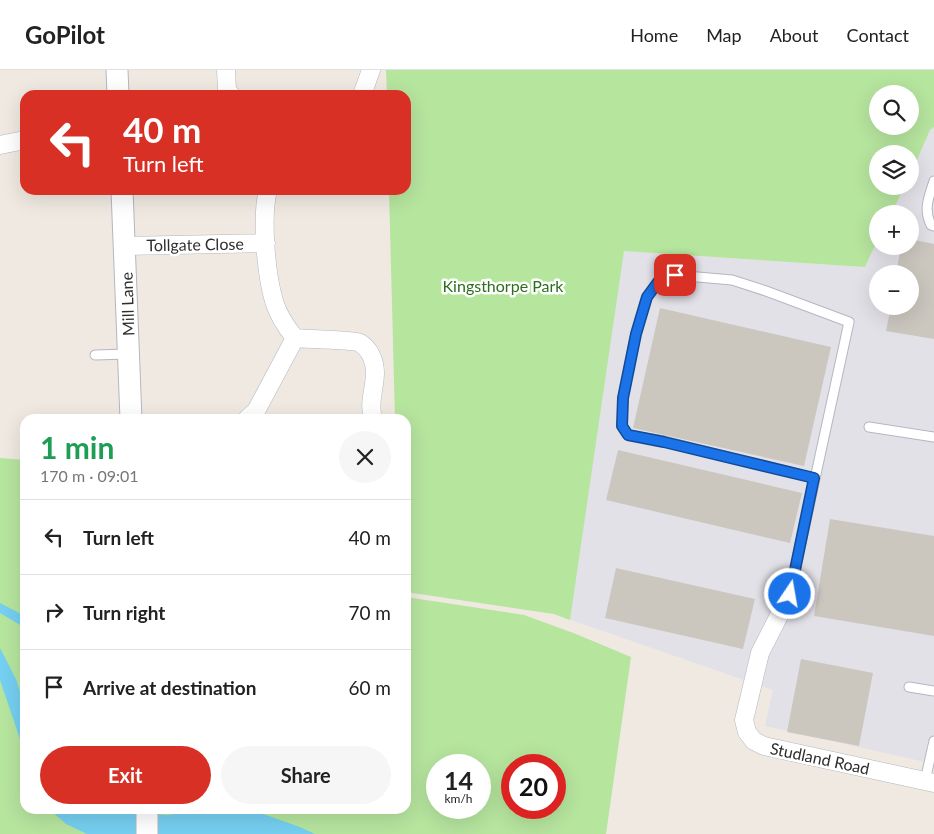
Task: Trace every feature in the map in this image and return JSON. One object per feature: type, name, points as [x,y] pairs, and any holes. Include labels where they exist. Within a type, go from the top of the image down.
[{"type":"street","points":[[116,70],[118,90]]},
{"type":"street","points":[[226,70],[227,90]]},
{"type":"street","points":[[364,90],[371,70]]},
{"type":"street","points":[[0,146],[20,141]]},
{"type":"street","name":"Mill Lane","points":[[122,195],[131,414]]},
{"type":"street","name":"Tollgate Close","points":[[267,195],[265,214],[269,281],[274,303],[282,321],[295,338]]},
{"type":"street","name":"Tollgate Close","points":[[125,246],[266,243]]},
{"type":"street","points":[[253,414],[295,338],[359,342],[371,352],[375,371],[371,396],[371,414]]},
{"type":"street","name":"Studland Road","points":[[790,594],[760,653],[744,720],[747,732],[754,740],[764,746],[930,782]]},
{"type":"street","points":[[147,814],[147,834]]},
{"type":"lane","points":[[934,181],[926,206],[926,216],[934,226]]},
{"type":"lane","points":[[790,594],[849,322],[732,280],[675,275],[661,278],[647,297],[636,334],[623,398],[622,426],[628,435],[814,478]]},
{"type":"lane","points":[[95,355],[128,354]]},
{"type":"lane","points":[[869,427],[934,437]]},
{"type":"lane","points":[[909,687],[934,691]]},
{"type":"lane","name":"Studland Road","points":[[930,782],[934,741]]},
{"type":"shaded area","points":[[934,127],[934,764],[765,726],[773,690],[554,614],[624,251],[865,267],[871,255],[919,255],[919,205],[896,205],[900,195],[919,195],[919,155],[930,130]]},
{"type":"green space","name":"Kingsthorpe Park","points":[[386,70],[934,70],[934,127],[930,130],[919,155],[919,145],[869,145],[869,195],[900,195],[896,205],[869,205],[869,255],[871,255],[865,267],[624,251],[570,620],[554,614],[411,593],[411,414],[395,414],[389,195],[411,195],[411,90],[387,90]]},
{"type":"green space","points":[[0,458],[20,460],[20,814],[411,814],[411,598],[524,615],[631,657],[606,834],[0,834]]},
{"type":"water","points":[[0,603],[20,613],[20,625],[0,613]]},
{"type":"water","points":[[0,648],[16,679],[20,692],[20,739],[0,680]]},
{"type":"water","points":[[55,814],[263,814],[315,834],[87,834],[66,824]]},
{"type":"building","points":[[919,241],[934,244],[934,339],[886,331],[889,315],[919,315],[919,265],[898,265],[899,255],[919,255]]},
{"type":"building","points":[[660,308],[831,347],[804,466],[633,428]]},
{"type":"building","points":[[618,450],[802,493],[790,543],[606,500]]},
{"type":"building","points":[[830,519],[934,536],[934,636],[814,616]]},
{"type":"building","points":[[616,568],[755,599],[743,649],[605,618]]},
{"type":"building","points":[[801,659],[873,673],[859,746],[787,732]]},
{"type":"route","points":[[675,275],[661,278],[647,297],[636,334],[623,398],[622,426],[628,435],[814,478],[790,594]]}]
